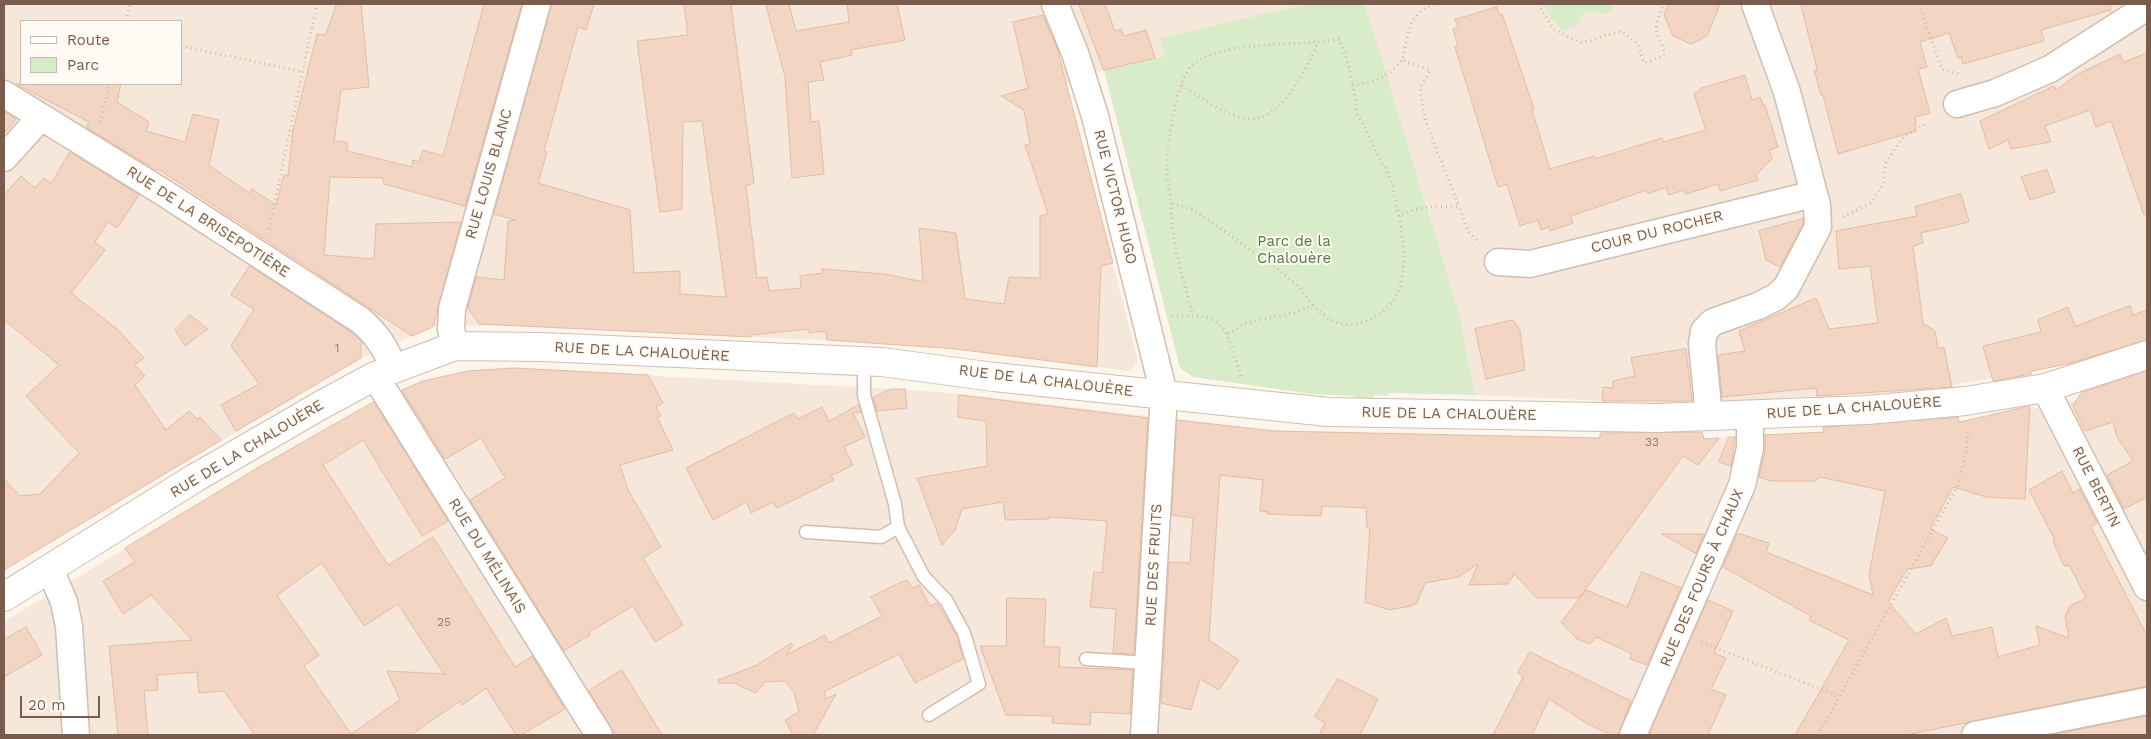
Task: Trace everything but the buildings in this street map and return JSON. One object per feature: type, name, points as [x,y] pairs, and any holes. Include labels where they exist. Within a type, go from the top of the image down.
[{"type":"street","name":"RUE LOUIS BLANC","points":[[455,346],[451,329],[452,309],[537,4]]},
{"type":"street","name":"RUE VICTOR HUGO","points":[[1055,4],[1075,53],[1095,116],[1164,394]]},
{"type":"street","points":[[1709,416],[1702,344],[1704,331],[1713,322],[1758,306],[1776,297],[1786,288],[1818,227],[1819,214],[1787,92],[1755,4]]},
{"type":"street","points":[[1957,104],[1995,93],[2050,69],[2147,7]]},
{"type":"street","name":"RUE DE LA BRISEPOTIÈRE","points":[[4,94],[161,191],[360,320],[372,330],[382,345],[385,373]]},
{"type":"street","points":[[4,158],[41,117]]},
{"type":"street","name":"COUR DU ROCHER","points":[[1498,262],[1530,264],[1814,194]]},
{"type":"street","name":"RUE DE LA CHALOUÈRE","points":[[4,597],[203,473],[322,404],[385,373],[455,346],[542,347],[684,355],[864,361],[929,367],[994,377],[1328,412],[1657,418],[1904,407],[1966,401],[2044,388],[2147,355]]},
{"type":"street","name":"RUE DU MÉLINAIS","points":[[385,373],[599,735]]},
{"type":"street","name":"RUE BERTIN","points":[[2044,388],[2147,587]]},
{"type":"street","name":"RUE DES FRUITS","points":[[1144,735],[1164,394]]},
{"type":"street","name":"RUE DES FOURS À CHAUX","points":[[1633,735],[1742,485],[1750,448],[1750,415]]},
{"type":"street","points":[[50,569],[64,602],[69,626],[76,735]]},
{"type":"street","points":[[1975,735],[2147,701]]},
{"type":"lane","points":[[864,361],[864,395],[895,504],[898,527],[924,577],[946,600],[960,625],[979,684],[929,715]]},
{"type":"lane","points":[[806,532],[881,537],[898,527]]},
{"type":"lane","points":[[1086,659],[1148,663]]},
{"type":"path","points":[[126,20],[130,4]]},
{"type":"path","points":[[268,232],[317,4]]},
{"type":"path","points":[[1352,85],[1371,83],[1396,70],[1402,60],[1410,22],[1420,11],[1434,4]]},
{"type":"path","points":[[1538,4],[1553,29],[1582,43],[1621,31],[1637,43],[1644,63],[1664,56],[1665,49],[1657,36],[1656,23],[1664,4]]},
{"type":"path","points":[[1919,4],[1942,69]]},
{"type":"path","points":[[1171,203],[1194,210],[1278,269],[1300,288],[1313,305],[1326,317],[1338,323],[1355,324],[1374,318],[1386,309],[1398,292],[1404,266],[1399,216],[1392,182],[1358,113],[1347,60],[1339,40],[1251,45],[1205,57],[1191,67],[1182,85],[1166,147],[1166,177],[1177,255],[1194,315]]},
{"type":"path","points":[[1182,85],[1230,114],[1244,119],[1260,119],[1287,97],[1309,63],[1318,42]]},
{"type":"path","points":[[182,46],[303,72]]},
{"type":"path","points":[[1402,60],[1430,70],[1420,89],[1426,122],[1468,231],[1498,262]]},
{"type":"path","points":[[98,130],[110,85]]},
{"type":"path","points":[[1838,219],[1855,213],[1871,203],[1883,184],[1886,162],[1903,137],[1926,124]]},
{"type":"path","points":[[1399,216],[1427,205],[1459,208]]},
{"type":"path","points":[[1227,335],[1246,323],[1299,312],[1313,305]]},
{"type":"path","points":[[1167,316],[1203,315],[1224,330],[1244,384]]},
{"type":"path","points":[[1818,735],[1958,485],[1966,452],[1968,419]]},
{"type":"path","points":[[1679,633],[1840,697]]},
{"type":"shaded area","points":[[4,4],[1306,4],[1160,38],[1164,55],[1104,70],[1066,83],[1138,361],[1129,371],[956,349],[857,342],[497,325],[433,327],[361,358],[4,570]]},
{"type":"shaded area","points":[[1365,4],[2147,4],[2147,338],[2081,362],[1932,389],[1887,393],[1669,404],[1475,395],[1459,313]]},
{"type":"shaded area","points":[[514,368],[943,392],[1275,431],[1676,440],[1935,426],[2089,398],[2147,377],[2147,735],[4,735],[4,622],[259,467],[379,400],[423,381],[466,372]]},
{"type":"green space","name":"Parc de la Chalouère","points":[[1306,4],[1365,4],[1459,313],[1475,395],[1389,393],[1387,396],[1374,395],[1372,400],[1356,400],[1355,396],[1312,394],[1193,377],[1180,368],[1104,70],[1164,56],[1160,38]]},
{"type":"green space","points":[[1544,4],[1612,4],[1613,10],[1604,14],[1584,11],[1579,25],[1563,31],[1551,19]]}]
